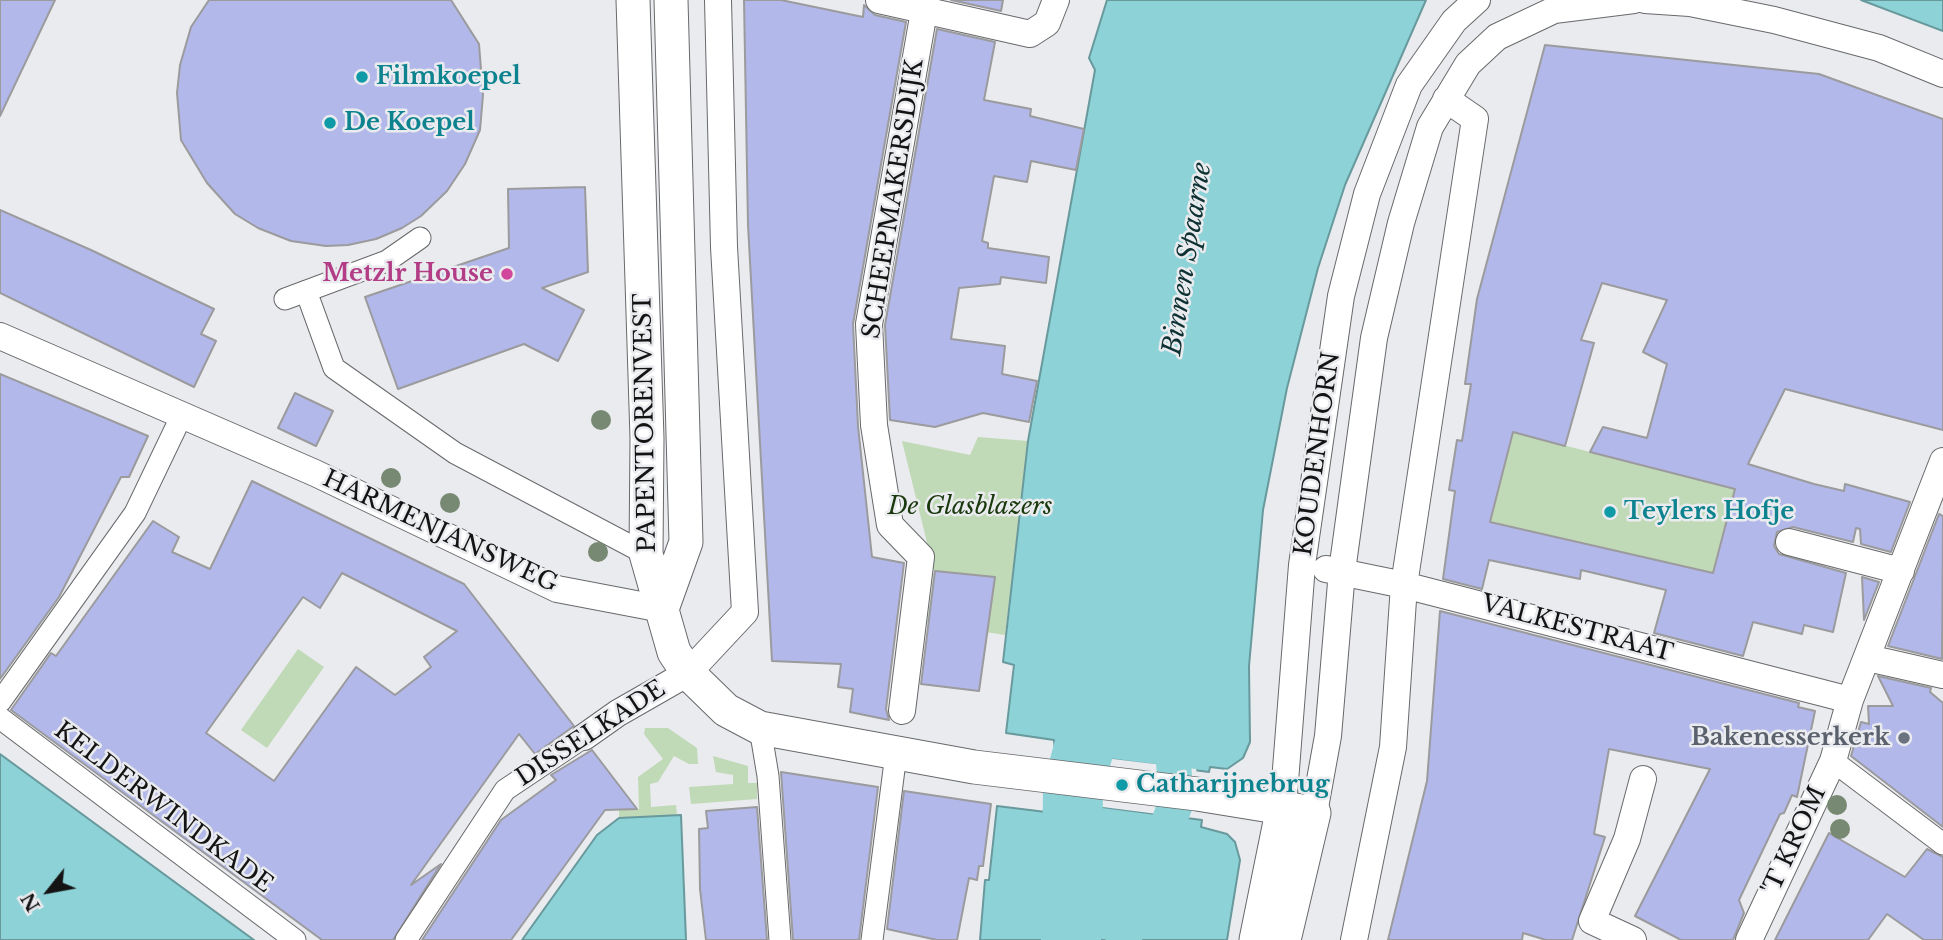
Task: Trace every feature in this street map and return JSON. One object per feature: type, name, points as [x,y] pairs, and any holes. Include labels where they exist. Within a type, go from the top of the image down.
[{"type":"street","name":"PAPENTORENVEST","points":[[633,0],[648,438],[646,554],[662,609]]},
{"type":"street","name":"PAPENTORENVEST","points":[[662,609],[686,542],[671,0]]},
{"type":"street","points":[[688,673],[745,612],[724,247],[718,0]]},
{"type":"street","points":[[879,0],[926,4],[1030,34],[1047,23],[1056,0]]},
{"type":"street","name":"KOUDENHORN","points":[[1284,940],[1298,810],[1302,565],[1341,296],[1367,194],[1409,85],[1454,21],[1477,0]]},
{"type":"street","name":"KOUDENHORN","points":[[1256,940],[1268,892],[1328,736],[1342,571],[1374,338],[1430,127],[1468,64],[1497,37],[1554,10],[1634,0]]},
{"type":"street","points":[[1645,0],[1690,3],[1774,20],[1879,48],[1943,74]]},
{"type":"street","points":[[1731,0],[1774,20]]},
{"type":"street","name":"SCHEEPMAKERSDIJK","points":[[902,711],[921,557],[890,525],[874,425],[869,324],[926,4]]},
{"type":"street","points":[[1354,940],[1393,747],[1404,585],[1475,119],[1446,99]]},
{"type":"street","points":[[285,299],[387,261],[420,238]]},
{"type":"street","points":[[306,291],[334,368],[455,453],[646,554]]},
{"type":"street","name":"HARMENJANSWEG","points":[[0,336],[315,473],[557,589],[662,609]]},
{"type":"street","points":[[0,702],[135,513],[181,417]]},
{"type":"street","name":"'T KROM","points":[[1749,940],[1833,761],[1850,700],[1943,461]]},
{"type":"street","points":[[1789,542],[1901,571]]},
{"type":"street","name":"VALKESTRAAT","points":[[1302,565],[1404,585],[1850,700]]},
{"type":"street","points":[[662,609],[674,652],[688,673],[726,710],[760,728],[896,754],[1298,810]]},
{"type":"street","points":[[1868,658],[1943,675]]},
{"type":"street","name":"DISSELKADE","points":[[406,940],[505,790],[618,713],[688,673]]},
{"type":"street","name":"KELDERWINDKADE","points":[[0,718],[295,940]]},
{"type":"street","points":[[760,728],[768,776],[780,940]]},
{"type":"street","points":[[872,940],[896,754]]},
{"type":"street","points":[[1833,761],[1943,844]]},
{"type":"street","points":[[1633,940],[1592,921],[1628,839],[1643,779]]},
{"type":"green space","name":"Teylers Hofje","points":[[1512,432],[1735,489],[1713,573],[1489,521]]},
{"type":"green space","name":"De Glasblazers","points":[[978,437],[1028,441],[1005,635],[927,623],[934,571],[902,441],[970,455]]},
{"type":"green space","points":[[298,649],[324,667],[267,748],[241,730]]},
{"type":"green space","points":[[645,728],[668,728],[697,748],[698,764],[689,764],[674,756],[658,782],[650,784],[651,807],[676,805],[677,815],[619,818],[619,810],[639,809],[638,777],[663,759],[644,734]]},
{"type":"green space","points":[[713,756],[748,766],[748,783],[757,783],[757,799],[691,804],[689,787],[733,784],[733,775],[716,772]]},
{"type":"water","points":[[1107,0],[1426,0],[1345,185],[1318,268],[1287,388],[1263,510],[1249,666],[1250,742],[1243,758],[1227,769],[1210,767],[1209,772],[1055,752],[1054,740],[1006,733],[1014,665],[1003,662],[1028,441],[1095,70],[1089,58]]},
{"type":"water","points":[[1861,0],[1943,0],[1943,31]]},
{"type":"water","points":[[0,754],[254,940],[0,940]]},
{"type":"water","points":[[1048,800],[1202,820],[1201,827],[1227,834],[1235,842],[1240,860],[1227,940],[980,940],[985,880],[989,880],[997,806],[1046,812]]},
{"type":"water","points":[[681,815],[686,940],[522,940],[597,835],[619,818]]},
{"type":"pier","points":[[1055,752],[1196,769],[1197,773],[1054,755]]},
{"type":"pier","points":[[1048,797],[1191,815],[1189,818],[1048,800]]},
{"type":"building","points":[[0,0],[55,0],[0,116]]},
{"type":"building","name":"De Koepel","points":[[209,0],[451,0],[479,44],[483,95],[480,130],[465,164],[447,191],[421,216],[402,228],[376,239],[348,245],[326,246],[291,241],[258,228],[235,214],[207,183],[181,140],[177,93],[180,65],[191,27]]},
{"type":"building","points":[[744,0],[781,0],[863,17],[864,5],[875,15],[906,22],[853,324],[858,426],[872,557],[904,563],[886,709],[889,720],[850,712],[853,689],[838,687],[841,664],[772,661],[748,225]]},
{"type":"building","points":[[951,0],[1003,0],[1001,11]]},
{"type":"building","points":[[937,29],[995,42],[984,100],[1031,109],[1030,116],[1084,129],[1076,170],[1031,161],[1027,182],[994,176],[982,241],[988,243],[988,248],[1049,257],[1046,283],[1001,277],[1000,284],[959,288],[951,339],[1005,346],[1002,374],[1037,381],[1029,422],[983,413],[935,427],[890,420],[885,325]]},
{"type":"building","points":[[1545,45],[1819,74],[1943,119],[1943,430],[1785,389],[1748,464],[1814,484],[1844,491],[1845,484],[1910,502],[1891,552],[1861,544],[1860,529],[1856,528],[1853,542],[1793,527],[1777,532],[1774,546],[1779,554],[1846,573],[1833,632],[1804,625],[1802,634],[1753,622],[1743,656],[1654,633],[1666,590],[1581,570],[1580,579],[1489,560],[1482,589],[1443,579],[1455,491],[1449,490],[1457,440],[1462,441],[1471,384],[1465,384],[1477,299]],"holes":[[[1602,283],[1667,300],[1643,352],[1667,364],[1647,438],[1603,427],[1590,452],[1735,489],[1713,573],[1490,522],[1513,432],[1565,446],[1594,343],[1581,340]]]},
{"type":"building","points":[[585,187],[588,272],[542,288],[584,310],[558,361],[524,344],[398,389],[365,297],[509,248],[508,189]]},
{"type":"building","points":[[0,210],[214,309],[201,334],[216,341],[194,387],[0,293]]},
{"type":"building","points":[[0,374],[148,436],[129,477],[121,477],[59,597],[0,679]]},
{"type":"building","points":[[295,393],[333,411],[316,446],[278,428]]},
{"type":"building","points":[[252,481],[464,584],[574,726],[535,754],[519,734],[411,885],[441,864],[393,940],[322,940],[11,710],[51,653],[56,656],[153,521],[179,537],[172,552],[210,569]],"holes":[[[342,573],[457,631],[424,657],[431,667],[395,695],[356,667],[274,781],[206,733],[303,597],[320,608]]]},
{"type":"building","points":[[1939,514],[1943,516],[1942,659],[1888,646]]},
{"type":"building","points":[[935,571],[995,577],[979,691],[921,684]]},
{"type":"building","points":[[1862,577],[1879,582],[1864,620]]},
{"type":"building","points":[[1440,611],[1799,703],[1798,707],[1815,711],[1797,797],[1792,795],[1784,813],[1780,814],[1739,900],[1744,913],[1733,940],[1681,940],[1635,916],[1710,769],[1609,749],[1594,834],[1605,837],[1572,940],[1546,940],[1523,933],[1522,940],[1388,940],[1427,781]]},
{"type":"building","name":"Bakenesserkerk","points":[[1878,676],[1931,688],[1930,692],[1943,703],[1943,827],[1851,756],[1861,722],[1869,724],[1868,706],[1893,706]]},
{"type":"building","points":[[592,750],[637,809],[605,810],[511,940],[422,940],[501,820],[556,780],[551,775]]},
{"type":"building","points":[[781,772],[878,787],[859,940],[793,940]]},
{"type":"building","points":[[904,791],[991,804],[983,866],[979,866],[977,880],[969,878],[957,940],[937,940],[887,929]]},
{"type":"building","points":[[757,807],[767,940],[706,940],[700,889],[699,829],[708,828],[706,811]]},
{"type":"building","points":[[1829,833],[1905,877],[1927,849],[1943,857],[1943,940],[1924,940],[1887,914],[1868,940],[1775,940]]},
{"type":"waterway","name":"Binnen Spaarne","points":[[1071,940],[1073,789],[1103,677]]},
{"type":"waterway","name":"Binnen Spaarne","points":[[1123,940],[1176,803],[1171,719]]},
{"type":"place","name":"Filmkoepel","points":[[362,77]]},
{"type":"place","name":"De Koepel","points":[[330,123]]},
{"type":"place","name":"Metzlr House","points":[[507,274]]},
{"type":"place","name":"Teylers Hofje","points":[[1610,512]]},
{"type":"place","name":"Bakenesserkerk","points":[[1904,738]]},
{"type":"place","name":"Catharijnebrug","points":[[1122,785]]}]
